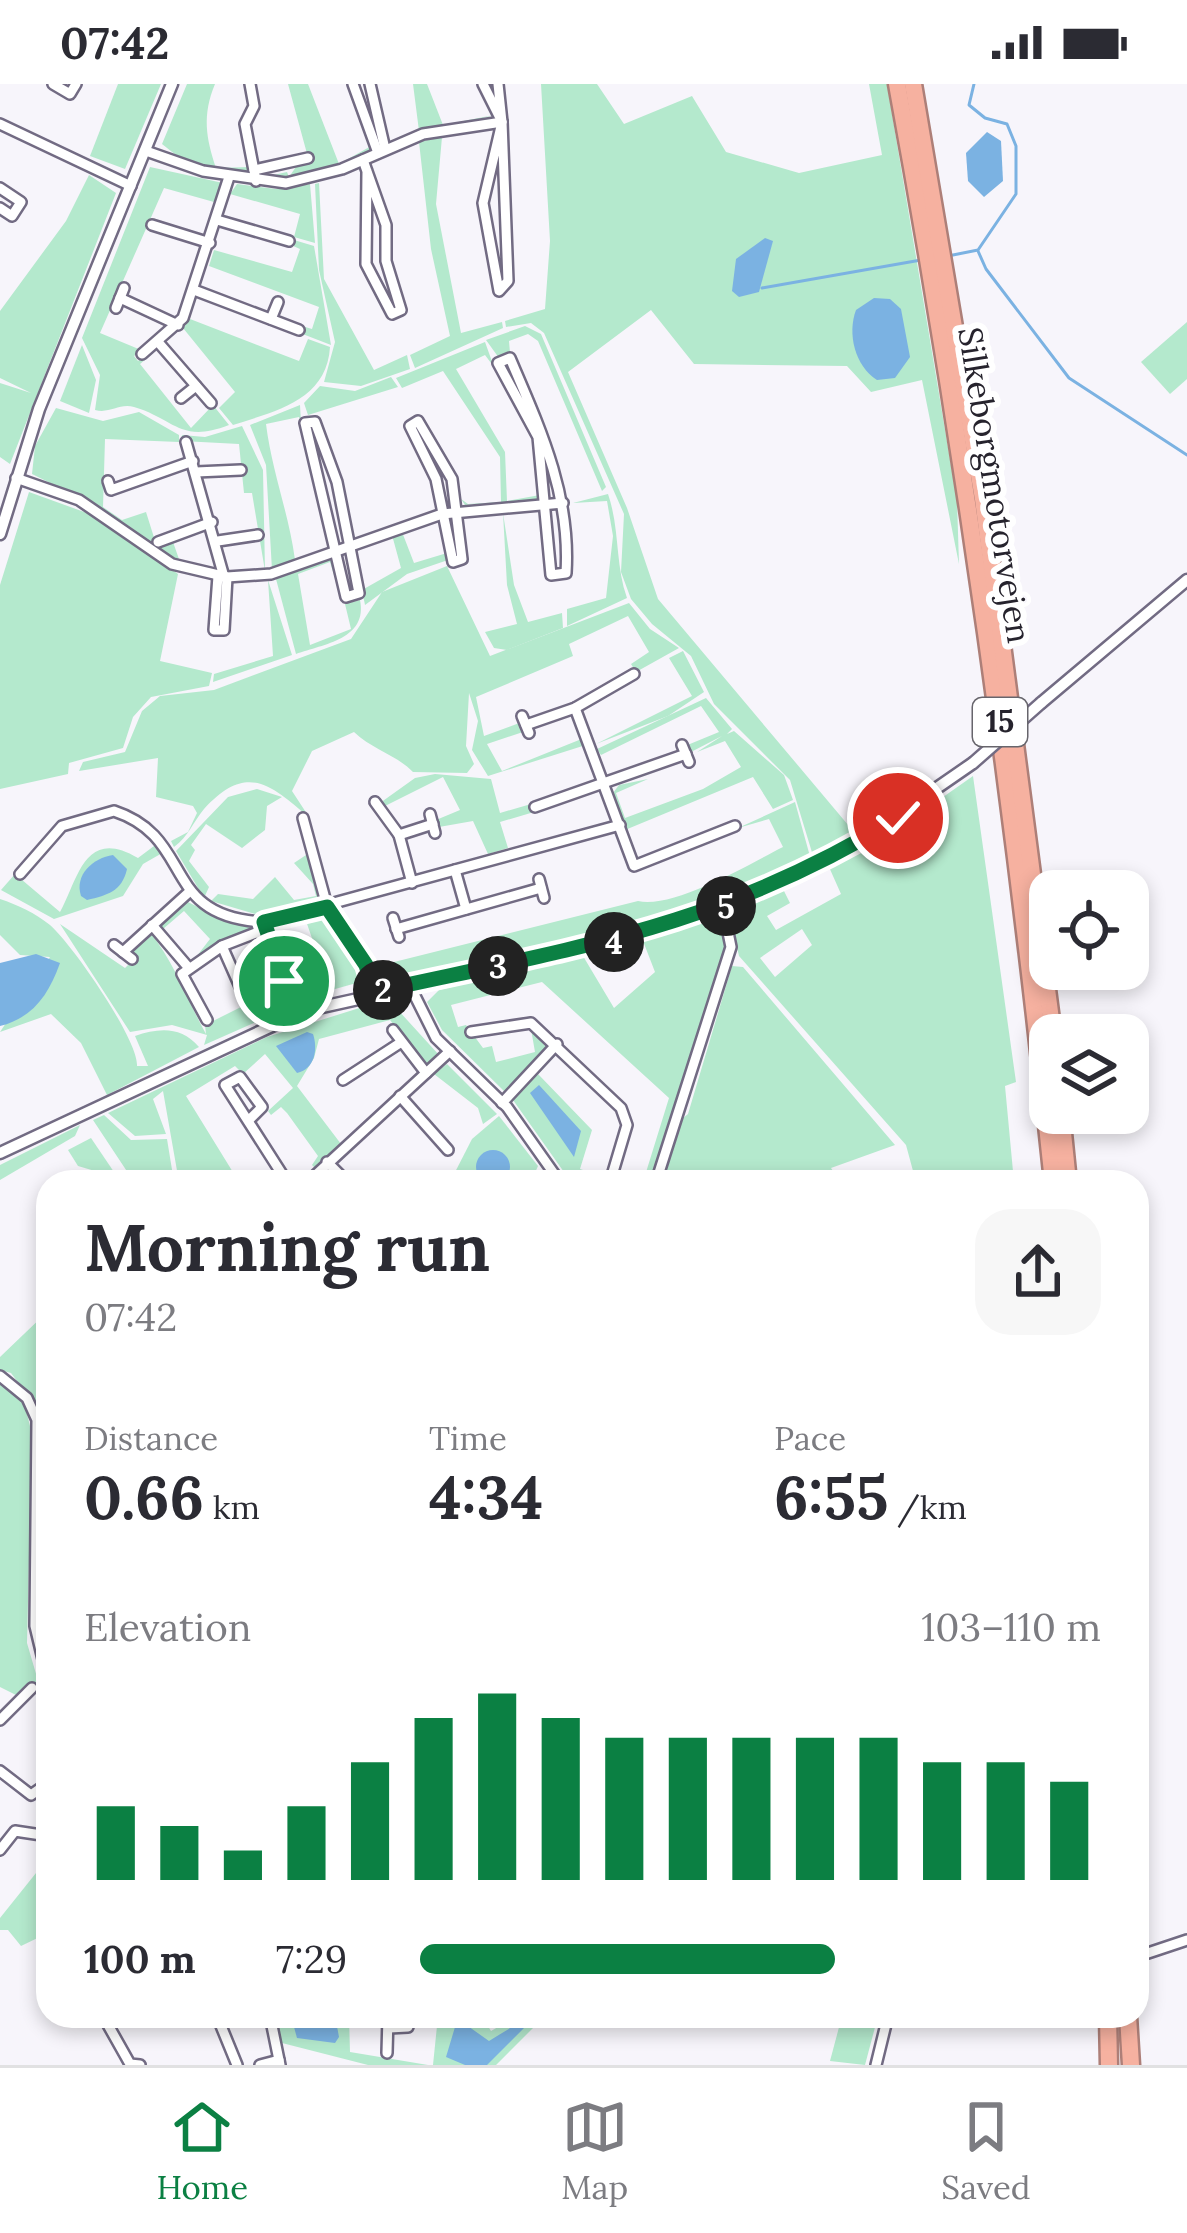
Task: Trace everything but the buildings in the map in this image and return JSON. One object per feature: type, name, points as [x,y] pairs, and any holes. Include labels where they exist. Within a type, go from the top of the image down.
[{"type":"highway","name":"Silkeborgmotorvejen","points":[[898,84],[937,258],[1012,703],[1050,1014]]},
{"type":"highway","name":"Silkeborgmotorvejen","points":[[913,84],[1005,759],[1052,1170]]},
{"type":"highway","points":[[1063,1134],[1067,1170]]},
{"type":"highway","points":[[1108,2028],[1109,2065]]},
{"type":"highway","points":[[1126,2028],[1128,2065]]},
{"type":"street","points":[[53,84],[70,94],[76,84]]},
{"type":"street","points":[[0,534],[16,478],[172,84]]},
{"type":"street","points":[[250,84],[254,106],[245,124],[255,176]]},
{"type":"street","points":[[353,84],[382,151]]},
{"type":"street","points":[[370,84],[382,151]]},
{"type":"street","points":[[483,84],[502,122],[483,203],[499,291],[508,281],[502,122],[498,84]]},
{"type":"street","points":[[146,151],[229,177],[310,178],[365,165],[382,151],[423,134],[502,122]]},
{"type":"street","points":[[0,124],[131,186]]},
{"type":"street","points":[[255,176],[308,158]]},
{"type":"street","points":[[365,165],[386,225],[386,261],[401,310],[392,314],[366,264],[365,165]]},
{"type":"street","points":[[142,354],[178,325],[194,290],[229,177]]},
{"type":"street","points":[[0,188],[21,202],[12,216],[0,208]]},
{"type":"street","points":[[217,220],[290,241]]},
{"type":"street","points":[[152,225],[210,243]]},
{"type":"street","points":[[266,252],[271,236]]},
{"type":"street","points":[[194,290],[299,330]]},
{"type":"street","points":[[120,298],[178,325]]},
{"type":"street","points":[[272,319],[278,302]]},
{"type":"street","points":[[158,342],[211,403]]},
{"type":"street","points":[[510,358],[543,434],[563,503],[569,521],[566,573],[551,575],[538,436],[498,363],[510,358]]},
{"type":"street","points":[[181,398],[196,386]]},
{"type":"street","points":[[418,421],[452,479],[459,511],[462,559],[453,562],[436,478],[410,426],[418,421]]},
{"type":"street","points":[[315,422],[337,482],[349,543],[359,593],[346,597],[305,424],[315,422]]},
{"type":"street","points":[[187,442],[218,541],[223,576],[224,631],[214,630],[223,576]]},
{"type":"street","points":[[108,481],[111,490],[194,466],[242,470]]},
{"type":"street","points":[[16,478],[79,500],[172,564],[223,576],[271,574],[334,548],[442,514],[563,503]]},
{"type":"street","points":[[158,542],[212,522]]},
{"type":"street","points":[[218,541],[258,535]]},
{"type":"street","points":[[1,1152],[264,1028],[374,992],[602,945],[723,908],[863,839],[973,763],[1187,580]]},
{"type":"street","points":[[526,724],[575,709],[634,674]]},
{"type":"street","points":[[575,709],[634,866],[735,826]]},
{"type":"street","points":[[535,806],[686,754]]},
{"type":"street","points":[[375,802],[399,835],[412,883]]},
{"type":"street","points":[[20,874],[62,826],[79,817],[114,811],[160,837],[188,893],[222,915],[265,925]]},
{"type":"street","points":[[399,835],[433,824]]},
{"type":"street","points":[[308,825],[327,907],[366,965],[374,992]]},
{"type":"street","points":[[207,1020],[182,974],[222,946],[265,925],[620,825]]},
{"type":"street","points":[[455,871],[466,909]]},
{"type":"street","points":[[396,928],[541,888]]},
{"type":"street","points":[[123,952],[188,893]]},
{"type":"street","points":[[660,1170],[731,947],[723,908]]},
{"type":"street","points":[[152,925],[188,967]]},
{"type":"street","points":[[265,925],[284,981]]},
{"type":"street","points":[[222,946],[245,998]]},
{"type":"street","points":[[409,985],[426,1025],[502,1103],[551,1170]]},
{"type":"street","points":[[486,1046],[477,1031],[531,1023],[556,1044],[626,1116],[611,1170]]},
{"type":"street","points":[[393,1030],[425,1073]]},
{"type":"street","points":[[343,1080],[400,1042]]},
{"type":"street","points":[[502,1103],[556,1044]]},
{"type":"street","points":[[319,1170],[450,1051]]},
{"type":"street","points":[[248,1121],[262,1107],[234,1077],[225,1084],[248,1121],[279,1170]]},
{"type":"street","points":[[400,1096],[448,1150]]},
{"type":"street","points":[[327,1162],[335,1170]]},
{"type":"street","points":[[0,1376],[36,1413]]},
{"type":"street","points":[[36,1575],[36,1640]]},
{"type":"street","points":[[0,1720],[32,1688]]},
{"type":"street","points":[[0,1771],[31,1796],[36,1792]]},
{"type":"street","points":[[0,1850],[15,1831],[36,1834]]},
{"type":"street","points":[[1149,1953],[1163,1954],[1187,1940]]},
{"type":"street","points":[[110,2028],[130,2064],[140,2065]]},
{"type":"street","points":[[222,2028],[237,2065]]},
{"type":"street","points":[[260,2065],[279,2062],[272,2028]]},
{"type":"street","points":[[387,2053],[388,2028]]},
{"type":"street","points":[[876,2065],[885,2028]]},
{"type":"green space","points":[[118,84],[161,84],[125,169],[90,156]]},
{"type":"green space","points":[[187,84],[215,84],[207,126],[216,168],[250,167],[248,175],[186,163],[162,144]]},
{"type":"green space","points":[[288,84],[308,84],[339,164],[373,145],[369,155],[292,179],[260,176],[268,170],[269,176],[287,172],[289,177],[298,164],[309,161]]},
{"type":"green space","points":[[413,84],[427,84],[443,125],[494,115],[393,142],[419,131]]},
{"type":"green space","points":[[541,84],[597,84],[624,124],[692,96],[726,152],[799,173],[882,155],[869,84],[887,84],[957,501],[959,564],[922,380],[871,392],[847,366],[694,364],[651,310],[568,372],[627,508],[658,599],[854,832],[870,826],[814,859],[790,780],[714,704],[691,656],[652,624],[631,599],[621,572],[624,514],[544,333],[531,323],[506,327],[505,321],[545,309],[550,241]]},
{"type":"green space","points":[[442,137],[436,204],[461,333],[502,322],[503,328],[415,368],[410,355],[450,336],[431,249],[419,142]]},
{"type":"green space","points":[[150,167],[223,183],[208,229],[214,202],[164,188],[100,333],[141,350],[134,356],[138,361],[158,349],[140,364],[191,428],[213,405],[229,425],[213,430],[188,431],[134,407],[95,410],[100,375],[82,338]]},
{"type":"green space","points":[[89,175],[116,193],[10,464],[0,457],[0,383],[31,393],[0,378],[0,311],[66,221]]},
{"type":"green space","points":[[319,183],[324,279],[374,370],[407,355],[410,369],[361,386],[324,382],[335,342],[319,270],[315,184]]},
{"type":"green space","points":[[237,184],[276,189],[310,184],[315,243],[294,237],[300,214],[230,194]]},
{"type":"green space","points":[[294,240],[314,246],[331,345],[300,333],[302,326],[312,329],[319,307],[209,266],[214,250],[292,272],[300,249],[291,245]]},
{"type":"green space","points":[[190,319],[299,361],[308,339],[330,347],[327,365],[320,380],[296,401],[233,425],[219,408],[235,392],[183,328]]},
{"type":"green space","points":[[1187,322],[1187,379],[1170,394],[1141,362]]},
{"type":"green space","points":[[525,326],[541,334],[606,487],[602,491],[538,341],[528,334],[509,341],[510,353],[499,358],[486,340]]},
{"type":"green space","points":[[485,342],[494,367],[485,355],[456,369],[505,452],[507,501],[540,495],[536,500],[465,505],[461,499],[468,504],[501,502],[500,457],[443,371],[402,388],[396,378]]},
{"type":"green space","points":[[82,345],[96,380],[89,413],[60,401]]},
{"type":"green space","points":[[391,377],[398,387],[308,415],[304,403],[320,386],[355,391]]},
{"type":"green space","points":[[300,405],[301,423],[299,417],[266,424],[295,560],[272,570],[266,465],[250,425]]},
{"type":"green space","points":[[56,408],[103,421],[139,412],[179,435],[179,442],[105,439],[103,507],[122,520],[146,512],[157,547],[173,542],[180,562],[172,561],[103,509],[32,474],[35,446]]},
{"type":"green space","points":[[242,426],[263,470],[265,571],[252,493],[244,493],[239,444],[182,441],[182,435],[205,437]]},
{"type":"green space","points":[[29,492],[98,517],[178,574],[160,661],[212,673],[209,686],[151,697],[133,717],[123,748],[69,763],[68,774],[0,789],[0,585]]},
{"type":"green space","points":[[608,494],[627,598],[567,626],[567,609],[606,598],[613,536],[607,501],[573,503]]},
{"type":"green space","points":[[503,513],[514,585],[528,622],[562,613],[563,628],[507,650],[494,648],[485,632],[517,624],[507,585]]},
{"type":"green space","points":[[402,532],[414,563],[447,553],[448,560],[407,574],[365,605],[362,590],[401,568],[392,535]]},
{"type":"green space","points":[[332,558],[338,588],[330,562],[298,574],[310,645],[351,629],[345,604],[360,600],[361,613],[351,632],[342,638],[296,654],[276,579]]},
{"type":"green space","points":[[447,566],[490,656],[629,603],[650,629],[679,648],[636,672],[631,664],[649,652],[628,616],[569,644],[573,656],[476,697],[484,736],[522,722],[526,731],[487,744],[502,771],[584,738],[589,744],[488,776],[472,750],[478,721],[469,693],[466,746],[474,764],[467,773],[413,772],[354,732],[312,751],[292,791],[309,817],[272,789],[248,782],[234,785],[204,809],[187,834],[174,847],[171,841],[188,832],[197,813],[193,806],[156,797],[158,758],[79,771],[83,762],[125,752],[142,711],[160,696],[214,690],[351,639],[382,592]]},
{"type":"green space","points":[[268,580],[292,655],[213,682],[214,674],[273,656]]},
{"type":"green space","points":[[683,651],[704,692],[668,716],[596,744],[692,696],[669,658]]},
{"type":"green space","points":[[706,698],[732,729],[727,734],[734,731],[784,775],[793,800],[773,809],[753,777],[625,830],[613,793],[619,785],[648,779],[616,793],[625,818],[703,789],[741,767],[725,741],[697,752],[722,736],[689,753],[685,746],[719,732],[701,706],[601,755],[597,749]]},
{"type":"green space","points":[[435,774],[491,779],[500,813],[531,804],[534,812],[500,822],[508,848],[488,854],[473,821],[439,827],[436,820],[460,810],[443,777],[383,807],[380,803],[415,778]]},
{"type":"green space","points":[[973,776],[1016,1082],[1005,1086],[1013,1170],[913,1170],[906,1145],[739,956],[730,917],[783,889],[790,903],[767,916],[776,930],[841,894],[829,867],[889,835]],"holes":[[[802,929],[812,945],[775,977],[760,958]]]},
{"type":"green space","points":[[257,789],[282,797],[267,806],[265,830],[242,848],[206,824],[191,845],[195,850],[189,861],[209,887],[204,898],[176,851],[228,797]]},
{"type":"green space","points":[[795,802],[811,860],[761,884],[659,920],[554,946],[393,978],[385,978],[378,966],[691,892],[783,847],[769,819],[738,828]]},
{"type":"green space","points":[[158,843],[164,852],[143,864],[123,896],[54,919],[1,890],[15,874],[60,912],[78,872],[94,853],[106,848],[138,858]]},
{"type":"green space","points":[[309,853],[320,901],[259,915],[211,901],[218,894],[253,899],[275,877],[294,900],[316,896],[313,884],[294,863]]},
{"type":"green space","points":[[0,899],[38,917],[60,936],[116,1016],[137,1066],[148,1066],[135,1036],[169,1031],[185,1035],[199,1047],[107,1095],[81,1043],[51,1014],[0,1032],[50,957],[20,955],[0,935]]},
{"type":"green space","points":[[186,901],[223,920],[257,927],[193,961],[210,939],[184,911],[163,929],[160,922]]},
{"type":"green space","points":[[324,913],[358,960],[360,982],[321,993],[204,1045],[207,1035],[172,1025],[130,1032],[60,924],[125,968],[136,957],[132,948],[149,931],[206,1034],[205,1025],[251,1002],[256,1007],[325,976],[305,918]]},
{"type":"green space","points":[[718,916],[728,948],[656,1170],[647,1170],[669,1098],[542,982],[451,1005],[458,1027],[466,1025],[483,1048],[492,1046],[496,1062],[535,1052],[531,1029],[546,1047],[505,1092],[442,1030],[427,1002],[439,990],[583,956],[614,1008],[655,972],[643,941]]},
{"type":"green space","points":[[732,966],[743,967],[895,1145],[832,1170],[662,1170],[677,1123],[688,1114]]},
{"type":"green space","points":[[388,999],[439,1055],[431,1064],[423,1063],[390,1020],[319,1039],[297,1086],[341,1144],[316,1169],[312,1165],[318,1156],[287,1113],[281,1107],[271,1115],[268,1111],[293,1088],[265,1054],[243,1074],[235,1066],[186,1096],[232,1170],[177,1170],[163,1091],[153,1099],[166,1134],[135,1136],[108,1113],[267,1037]]},
{"type":"green space","points":[[557,1054],[538,1074],[592,1130],[583,1170],[563,1170],[513,1100]]},
{"type":"green space","points":[[447,1064],[497,1114],[483,1124],[478,1108],[434,1074]]},
{"type":"green space","points":[[104,1115],[131,1140],[167,1139],[172,1170],[126,1170],[93,1120]]},
{"type":"green space","points":[[499,1116],[538,1166],[536,1170],[456,1170],[472,1139]]},
{"type":"green space","points":[[80,1125],[75,1136],[0,1180],[0,1165]]},
{"type":"green space","points":[[91,1138],[113,1170],[78,1166],[68,1150]]},
{"type":"green space","points":[[36,1322],[36,1406],[11,1373],[0,1370],[0,1357]]},
{"type":"green space","points":[[0,1381],[24,1402],[32,1434],[27,1643],[36,1685],[16,1695],[0,1687]]},
{"type":"green space","points":[[36,1873],[36,1939],[21,1946],[8,1930],[0,1930],[0,1918]]},
{"type":"green space","points":[[278,2028],[349,2028],[350,2052],[428,2065],[368,2065],[282,2043]]},
{"type":"green space","points":[[437,2028],[533,2028],[496,2065],[433,2065]]},
{"type":"green space","points":[[839,2028],[875,2028],[865,2065],[830,2061]]},
{"type":"water","points":[[987,132],[1001,141],[1003,181],[984,197],[968,181],[966,153]]},
{"type":"water","points":[[765,238],[773,241],[759,292],[739,297],[732,291],[736,259]]},
{"type":"water","points":[[874,298],[890,299],[901,309],[910,357],[895,378],[877,380],[863,367],[855,349],[856,310]]},
{"type":"water","points":[[113,855],[127,869],[122,882],[101,896],[87,900],[81,896],[80,881],[87,869]]},
{"type":"water","points":[[36,954],[60,963],[51,985],[31,1011],[0,1026],[0,963]]},
{"type":"water","points":[[307,1032],[313,1034],[314,1058],[297,1073],[276,1046]]},
{"type":"water","points":[[539,1085],[581,1131],[574,1157],[530,1093]]},
{"type":"water","points":[[486,1151],[500,1151],[509,1160],[510,1170],[476,1170],[477,1160]]},
{"type":"water","points":[[294,2028],[337,2028],[339,2037],[335,2043],[297,2038]]},
{"type":"water","points":[[455,2028],[471,2028],[489,2041],[510,2028],[524,2028],[487,2065],[465,2065],[446,2057]]},
{"type":"waterway","points":[[948,256],[978,250],[1016,194],[1016,146],[1007,124],[985,118],[969,105],[974,84]]},
{"type":"waterway","points":[[978,251],[986,269],[1069,378],[1187,455]]},
{"type":"waterway","points":[[762,288],[921,260]]},
{"type":"route","points":[[284,981],[264,922],[327,907],[341,934],[360,954],[374,992],[667,927],[723,908],[815,866],[898,818]]}]
